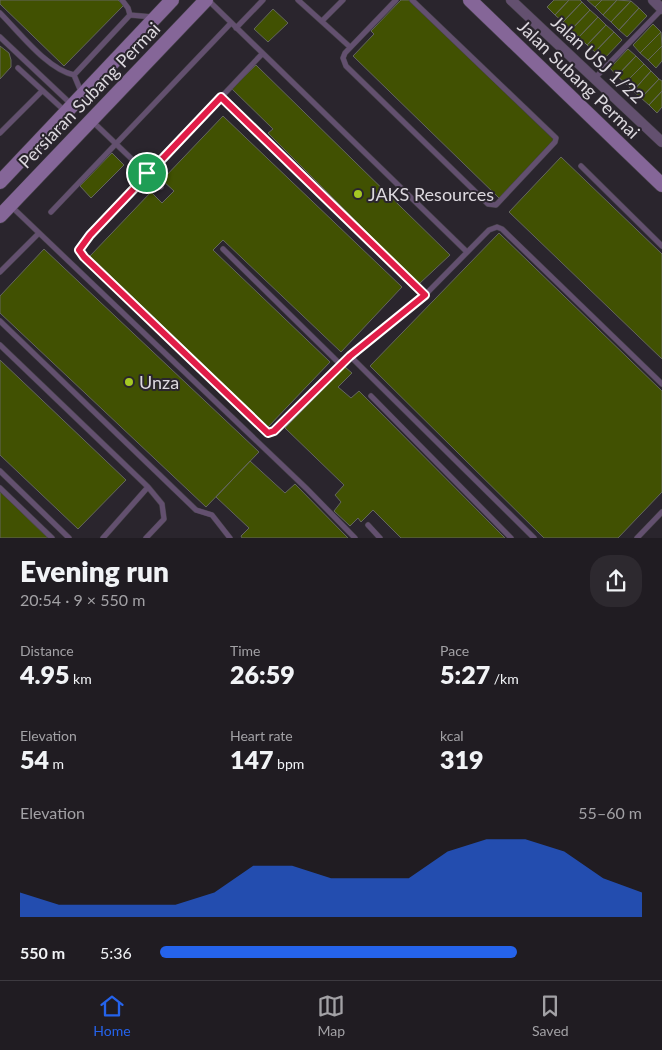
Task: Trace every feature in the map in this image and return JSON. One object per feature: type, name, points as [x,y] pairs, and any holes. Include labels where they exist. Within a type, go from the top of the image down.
[{"type":"main road","name":"Persiaran Subang Permai","points":[[0,182],[172,0]]},
{"type":"main road","name":"Persiaran Subang Permai","points":[[0,216],[207,0]]},
{"type":"main road","name":"Jalan Subang Permai","points":[[470,0],[662,185]]},
{"type":"street","name":"Jalan USJ 1/22","points":[[511,0],[662,142]]},
{"type":"street","points":[[653,0],[662,9]]},
{"type":"lane","points":[[122,0],[128,8],[130,15]]},
{"type":"lane","points":[[207,0],[467,252]]},
{"type":"lane","points":[[236,28],[263,0]]},
{"type":"lane","points":[[298,0],[323,20],[350,47]]},
{"type":"lane","points":[[323,20],[343,0]]},
{"type":"lane","points":[[396,0],[350,47],[343,58],[346,66],[488,204],[496,205],[555,142],[556,138],[412,0]]},
{"type":"lane","points":[[594,78],[662,9]]},
{"type":"lane","points":[[0,13],[53,66],[65,73],[74,75]]},
{"type":"lane","points":[[130,15],[156,18]]},
{"type":"lane","points":[[74,75],[130,15]]},
{"type":"lane","points":[[51,212],[230,23]]},
{"type":"lane","points":[[0,38],[69,109]]},
{"type":"lane","points":[[262,54],[147,173],[83,243],[79,250],[84,257],[268,433],[274,431],[350,356],[425,295],[489,230],[497,227],[502,229],[662,384]]},
{"type":"lane","points":[[18,68],[42,91],[69,109]]},
{"type":"lane","points":[[74,75],[82,95]]},
{"type":"lane","points":[[0,133],[42,91]]},
{"type":"lane","points":[[221,97],[425,295]]},
{"type":"lane","points":[[91,120],[161,188]]},
{"type":"lane","points":[[581,166],[662,246]]},
{"type":"lane","points":[[10,205],[307,489],[355,538]]},
{"type":"lane","points":[[0,272],[39,233]]},
{"type":"lane","points":[[222,249],[341,365]]},
{"type":"lane","points":[[0,321],[196,510],[212,515],[230,538]]},
{"type":"lane","points":[[0,345],[148,487],[162,504],[164,519],[146,538]]},
{"type":"lane","points":[[350,356],[534,538]]},
{"type":"lane","points":[[370,396],[511,538]]},
{"type":"lane","points":[[0,471],[69,538]]},
{"type":"lane","points":[[103,538],[148,487]]},
{"type":"lane","points":[[0,488],[52,538]]},
{"type":"lane","points":[[637,538],[662,512]]},
{"type":"lane","points":[[368,525],[380,538]]},
{"type":"building","points":[[0,0],[118,0],[124,5],[64,66],[0,4]]},
{"type":"building","points":[[401,0],[409,0],[555,140],[499,198],[353,56],[374,34],[371,31]]},
{"type":"building","points":[[554,0],[569,0],[555,15],[547,7]]},
{"type":"building","points":[[569,0],[580,0],[582,2],[563,22],[555,15]]},
{"type":"building","points":[[587,0],[602,0],[595,7]]},
{"type":"building","points":[[602,0],[617,0],[603,15],[595,7]]},
{"type":"building","points":[[617,0],[631,1],[611,22],[603,15]]},
{"type":"building","points":[[631,1],[639,8],[619,30],[611,22]]},
{"type":"building","points":[[582,2],[590,10],[571,30],[563,22]]},
{"type":"building","points":[[639,8],[647,16],[627,37],[619,30]]},
{"type":"building","points":[[273,9],[288,23],[268,42],[254,29]]},
{"type":"building","points":[[590,10],[598,17],[579,37],[571,30]]},
{"type":"building","points":[[598,17],[606,25],[587,45],[579,37]]},
{"type":"building","points":[[653,24],[661,32],[640,53],[633,45]]},
{"type":"building","points":[[606,25],[614,32],[595,52],[587,45]]},
{"type":"building","points":[[614,32],[622,40],[603,60],[595,52]]},
{"type":"building","points":[[661,32],[662,46],[648,60],[640,53]]},
{"type":"building","points":[[0,46],[9,53],[11,67],[0,79]]},
{"type":"building","points":[[662,46],[662,61],[656,68],[648,60]]},
{"type":"building","points":[[628,49],[636,56],[617,76],[610,68]]},
{"type":"building","points":[[636,56],[644,64],[625,83],[617,76]]},
{"type":"building","points":[[644,64],[651,71],[633,91],[625,83]]},
{"type":"building","name":"JAKS Resources","points":[[256,65],[450,255],[419,284],[268,133],[273,129],[232,89]]},
{"type":"building","points":[[651,71],[659,79],[641,98],[633,91]]},
{"type":"building","points":[[659,79],[662,81],[662,91],[649,105],[641,98]]},
{"type":"building","points":[[662,91],[662,107],[657,113],[649,105]]},
{"type":"building","points":[[223,116],[402,287],[341,352],[223,240],[213,250],[330,362],[268,427],[90,256],[151,192],[162,203],[174,191],[162,180]]},
{"type":"building","points":[[112,153],[124,165],[91,198],[80,186]]},
{"type":"building","points":[[561,157],[662,254],[662,359],[509,212]]},
{"type":"building","points":[[499,233],[662,391],[662,492],[618,538],[544,538],[370,366]]},
{"type":"building","name":"Unza","points":[[44,249],[259,452],[206,507],[0,313],[0,296]]},
{"type":"building","points":[[0,360],[126,480],[78,529],[0,455]]},
{"type":"building","points":[[345,367],[352,373],[338,387],[351,398],[359,391],[505,538],[401,538],[373,510],[361,522],[358,518],[350,526],[334,511],[341,502],[335,495],[344,485],[285,428]]},
{"type":"building","points":[[250,461],[285,493],[295,484],[348,538],[242,538],[241,536],[249,528],[216,497]]},
{"type":"building","points":[[0,491],[48,538],[0,538]]},
{"type":"place","name":"JAKS Resources","points":[[358,194]]},
{"type":"place","name":"Unza","points":[[129,382]]},
{"type":"route","points":[[221,97],[425,295],[350,356],[274,431],[268,433],[84,257],[79,250],[83,243],[147,173],[221,97]]}]
